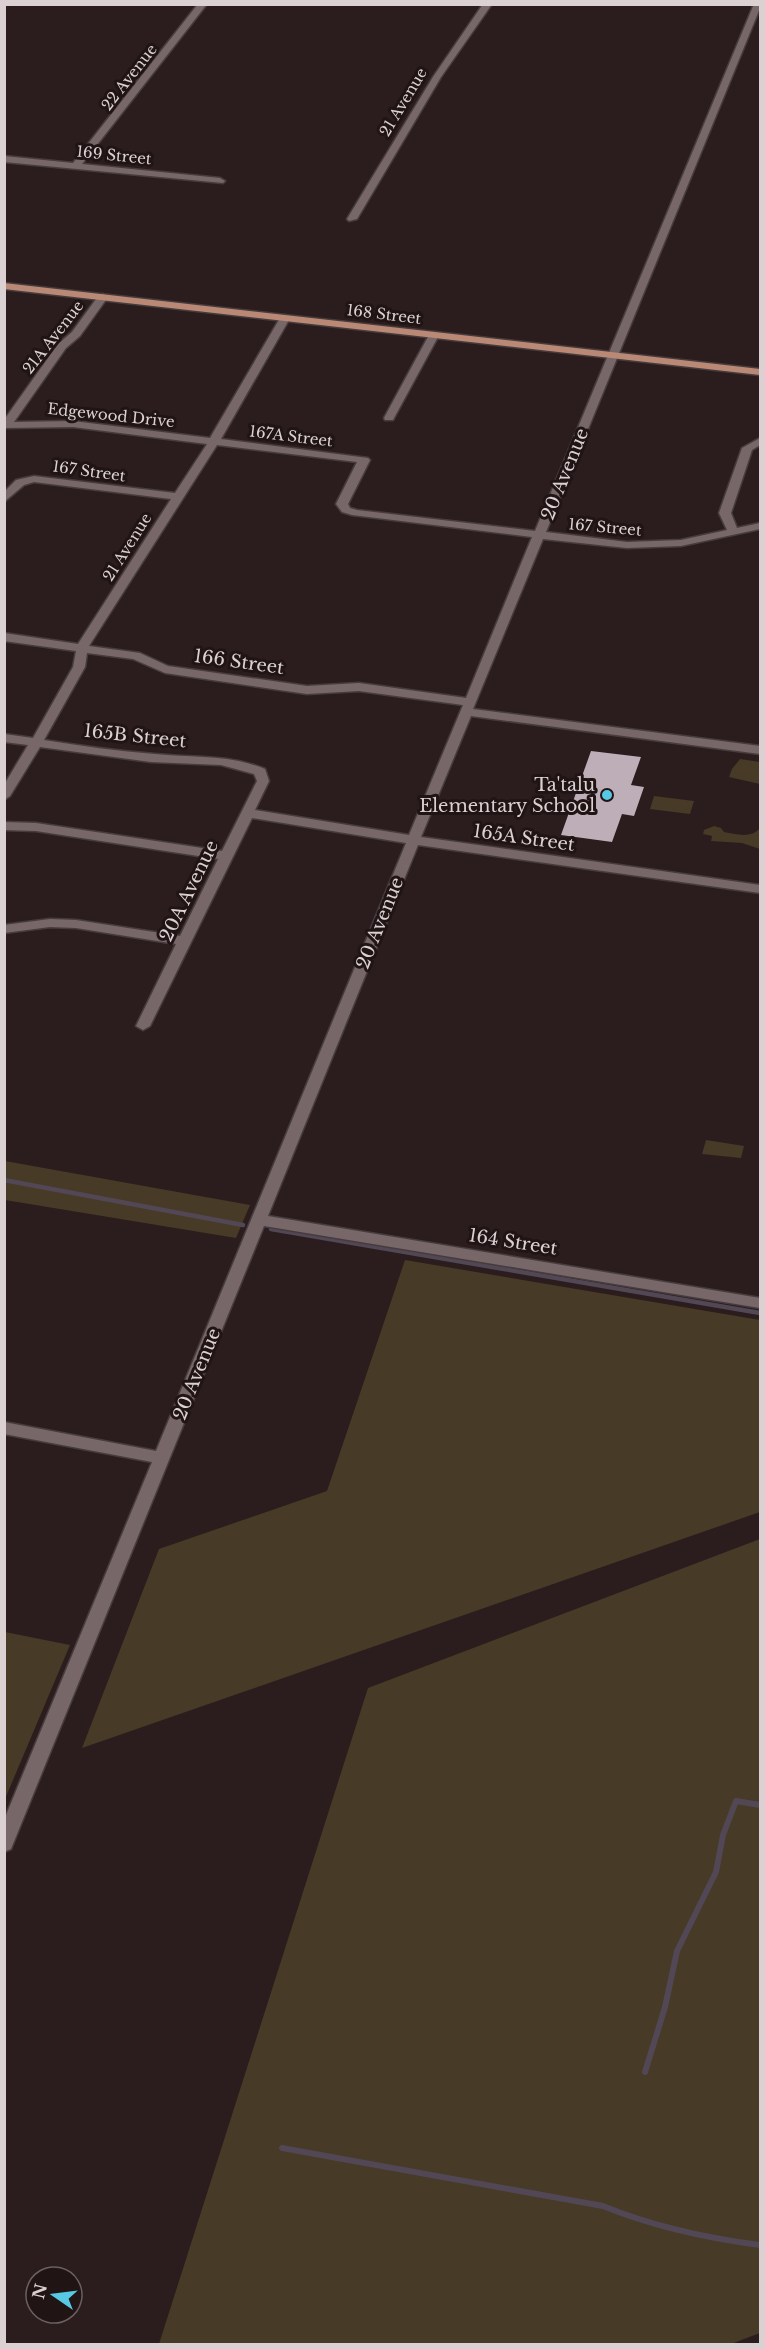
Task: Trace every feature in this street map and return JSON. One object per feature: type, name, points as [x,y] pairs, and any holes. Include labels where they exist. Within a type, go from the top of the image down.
[{"type":"main road","name":"168 Street","points":[[4,286],[760,372]]},
{"type":"street","name":"22 Avenue","points":[[76,166],[203,4]]},
{"type":"street","name":"21 Avenue","points":[[352,219],[437,77],[488,4]]},
{"type":"street","name":"20 Avenue","points":[[4,1844],[413,840],[758,4]]},
{"type":"street","name":"169 Street","points":[[4,159],[220,181]]},
{"type":"street","name":"21A Avenue","points":[[6,424],[62,346],[76,334],[103,297]]},
{"type":"street","name":"21 Avenue","points":[[4,796],[67,692],[79,667],[82,648],[214,441],[285,318]]},
{"type":"street","points":[[389,418],[434,335]]},
{"type":"street","name":"Edgewood Drive","points":[[6,424],[73,424],[214,441]]},
{"type":"street","name":"167A Street","points":[[214,441],[364,460],[342,504]]},
{"type":"street","points":[[734,532],[726,520],[725,513],[747,448],[758,441]]},
{"type":"street","name":"167 Street","points":[[4,499],[20,482],[27,479],[178,497]]},
{"type":"street","name":"167 Street","points":[[342,504],[346,510],[356,513],[539,536],[648,546],[698,541],[760,526]]},
{"type":"street","name":"166 Street","points":[[4,637],[136,656],[165,669],[307,690],[359,687],[469,707],[760,750]]},
{"type":"street","name":"165B Street","points":[[4,738],[153,759],[228,763],[251,767],[260,772]]},
{"type":"street","name":"20A Avenue","points":[[143,1026],[262,781],[260,772]]},
{"type":"street","name":"165A Street","points":[[247,813],[413,840],[760,889]]},
{"type":"street","points":[[4,826],[36,827],[226,856]]},
{"type":"street","points":[[4,929],[50,923],[76,924],[184,942]]},
{"type":"street","name":"164 Street","points":[[260,1220],[760,1303]]},
{"type":"street","points":[[4,1428],[163,1458]]},
{"type":"shaded area","points":[[740,759],[760,762],[760,784],[729,777]]},
{"type":"shaded area","points":[[654,796],[694,801],[690,814],[650,809]]},
{"type":"shaded area","points":[[714,826],[721,828],[724,832],[743,835],[752,834],[760,828],[760,849],[742,843],[711,841],[712,836],[703,834],[704,830]]},
{"type":"shaded area","points":[[706,1140],[744,1146],[741,1158],[702,1154]]},
{"type":"shaded area","points":[[4,1162],[250,1205],[236,1238],[5,1200]]},
{"type":"shaded area","points":[[405,1260],[760,1320],[760,1512],[82,1748],[159,1549],[327,1491]]},
{"type":"shaded area","points":[[760,1539],[760,2333],[731,2344],[159,2344],[368,1688]]},
{"type":"shaded area","points":[[4,1632],[70,1645],[5,1799]]},
{"type":"building","name":"Ta'talu Elementary School","points":[[591,751],[641,757],[631,785],[644,787],[634,816],[622,814],[612,842],[561,835]]},
{"type":"waterway","points":[[4,1180],[243,1225]]},
{"type":"waterway","points":[[271,1229],[760,1313]]},
{"type":"waterway","points":[[645,2072],[665,2007],[677,1951],[716,1872],[723,1835],[736,1801],[760,1805]]},
{"type":"waterway","points":[[282,2148],[603,2206],[680,2231],[760,2245]]},
{"type":"place","name":"Ta'talu Elementary School","points":[[607,795]]}]
